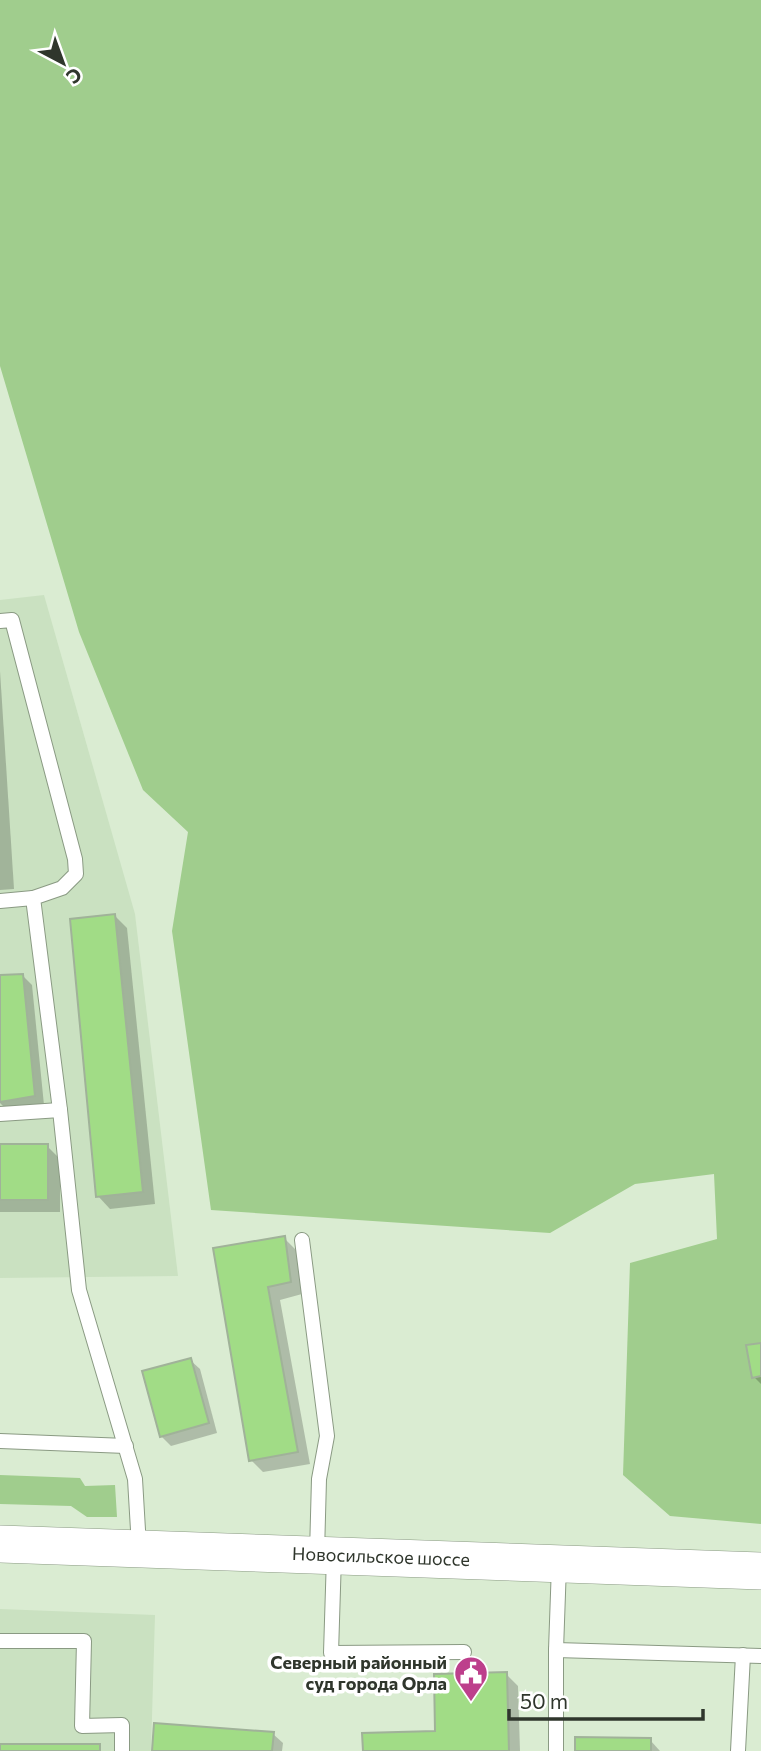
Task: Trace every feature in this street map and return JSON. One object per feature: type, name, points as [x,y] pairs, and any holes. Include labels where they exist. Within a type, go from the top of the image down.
[{"type":"street","name":"Новосильское шоссе","points":[[0,1544],[761,1571]]},
{"type":"lane","points":[[0,621],[12,620],[75,859],[76,874],[62,888],[33,898],[0,901]]},
{"type":"lane","points":[[33,898],[60,1110],[79,1290],[135,1479],[139,1548]]},
{"type":"lane","points":[[0,1114],[60,1110]]},
{"type":"lane","points":[[302,1240],[327,1436],[319,1479],[331,1653],[464,1652]]},
{"type":"lane","points":[[0,1441],[125,1446]]},
{"type":"lane","points":[[556,1751],[559,1563]]},
{"type":"lane","points":[[0,1641],[84,1641],[82,1726],[122,1725],[122,1751]]},
{"type":"lane","points":[[556,1650],[761,1656]]},
{"type":"lane","points":[[738,1751],[743,1655]]},
{"type":"shaded area","points":[[44,595],[135,914],[178,1276],[0,1278],[0,600]]},
{"type":"shaded area","points":[[0,1609],[155,1615],[151,1751],[0,1751]]},
{"type":"green space","points":[[0,0],[761,0],[761,1524],[670,1516],[623,1475],[630,1263],[717,1239],[714,1174],[635,1184],[550,1233],[211,1210],[172,931],[188,832],[143,790],[79,632],[0,366]]},
{"type":"green space","points":[[0,1475],[80,1478],[85,1486],[115,1485],[117,1517],[87,1517],[71,1506],[0,1504]]},
{"type":"building","points":[[115,914],[143,1192],[96,1197],[70,919]]},
{"type":"building","points":[[23,974],[35,1096],[0,1102],[0,975]]},
{"type":"building","points":[[0,1144],[48,1144],[48,1200],[0,1200]]},
{"type":"building","points":[[285,1236],[291,1282],[268,1287],[298,1452],[249,1461],[213,1248]]},
{"type":"building","points":[[761,1343],[761,1376],[752,1378],[746,1345]]},
{"type":"building","points":[[191,1358],[209,1423],[160,1437],[142,1371]]},
{"type":"building","name":"Северный районный суд города Орла","points":[[507,1672],[509,1751],[363,1751],[362,1733],[435,1731],[434,1674]]},
{"type":"building","points":[[154,1723],[274,1732],[272,1751],[152,1751]]},
{"type":"building","points":[[575,1737],[651,1738],[651,1751],[575,1751]]},
{"type":"building","points":[[0,1744],[100,1744],[100,1751],[0,1751]]},
{"type":"place","name":"Северный районный суд города Орла","points":[[471,1703]]}]
